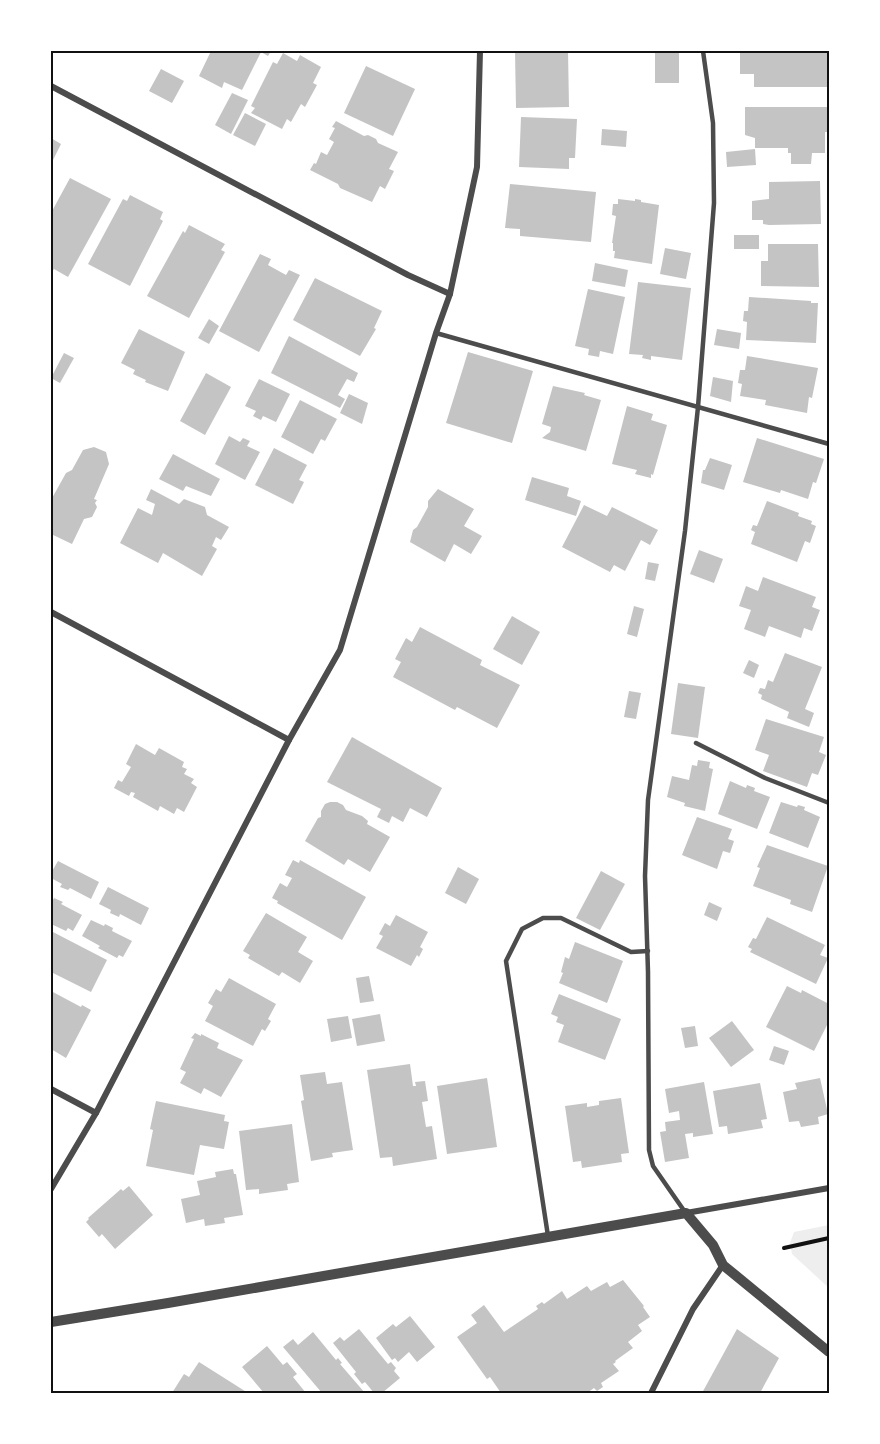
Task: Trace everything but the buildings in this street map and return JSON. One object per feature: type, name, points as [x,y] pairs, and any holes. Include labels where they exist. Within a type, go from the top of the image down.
[{"type":"street","points":[[51,1189],[96,1113],[289,740],[340,650],[436,333],[450,294],[477,167],[480,51]]},
{"type":"street","points":[[51,86],[408,275],[450,294]]},
{"type":"street","points":[[51,612],[289,740]]},
{"type":"street","points":[[51,1089],[96,1113]]},
{"type":"street","points":[[51,1322],[829,1188]]},
{"type":"street","points":[[686,1213],[713,1245],[723,1265],[829,1352]]},
{"type":"street","points":[[651,1393],[693,1309],[723,1265]]},
{"type":"lane","points":[[686,1213],[653,1166],[649,1150],[648,951],[645,876],[648,800],[685,531],[698,407],[714,203],[713,123],[704,51]]},
{"type":"lane","points":[[436,333],[829,444]]},
{"type":"lane","points":[[696,742],[765,778],[829,802]]},
{"type":"lane","points":[[548,1237],[506,961],[522,929],[543,918],[561,918],[631,952],[648,951]]},
{"type":"path","points":[[784,1248],[829,1238]]},
{"type":"shaded area","points":[[829,1225],[829,1288],[792,1254],[790,1243],[794,1232]]}]
